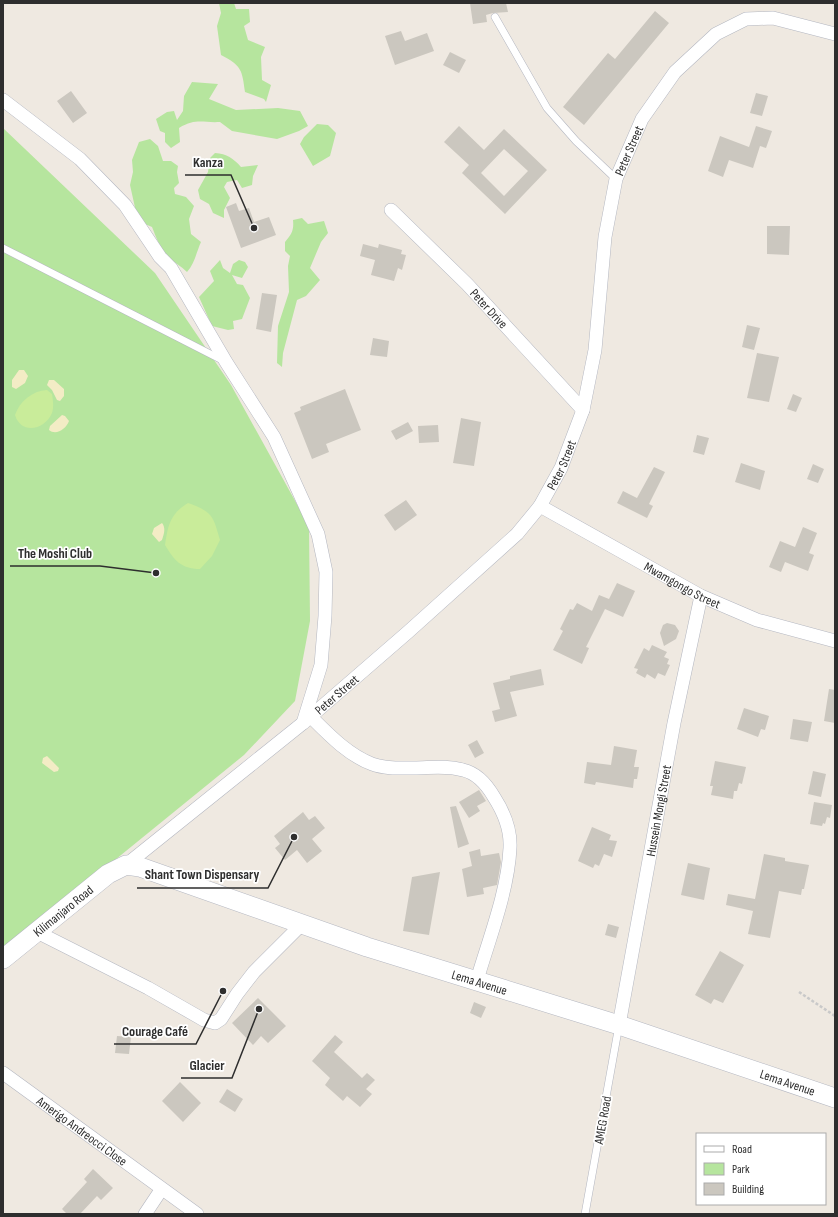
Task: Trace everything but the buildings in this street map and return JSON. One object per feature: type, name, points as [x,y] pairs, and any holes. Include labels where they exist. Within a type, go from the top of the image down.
[{"type":"main road","name":"Lema Avenue","points":[[126,865],[140,867],[159,873],[367,947],[619,1025],[835,1098]]},
{"type":"main road","name":"Kilimanjaro Road","points":[[3,959],[108,874],[126,865]]},
{"type":"street","name":"Peter Street","points":[[126,865],[306,719],[408,632],[516,534],[540,506],[561,468],[582,410],[595,350],[605,237],[616,179],[642,119],[675,72],[716,34],[746,19],[773,18],[835,34]]},
{"type":"street","points":[[3,100],[80,159],[125,205],[160,257],[171,268],[226,362],[274,438],[318,534],[326,572],[322,658],[306,719],[357,756],[373,764],[392,768],[434,766],[463,770],[480,779],[490,790],[501,808],[508,830],[510,847],[506,877],[477,980]]},
{"type":"street","name":"Peter Drive","points":[[391,210],[467,284],[582,410]]},
{"type":"street","name":"Mwamgongo Street","points":[[540,506],[701,596],[757,620],[835,641]]},
{"type":"street","name":"Hussein Mongi Street","points":[[619,1025],[674,723],[701,596]]},
{"type":"street","points":[[37,932],[148,988],[204,1020],[215,1023],[222,1019],[237,994],[254,972],[302,924]]},
{"type":"street","name":"Amerigo Andreocci Close","points":[[3,1073],[161,1190],[197,1214]]},
{"type":"street","points":[[144,1214],[161,1190]]},
{"type":"lane","points":[[495,17],[547,108],[576,141],[616,179]]},
{"type":"lane","points":[[3,248],[226,362]]},
{"type":"lane","name":"AMEG Road","points":[[586,1214],[619,1025]]},
{"type":"path","points":[[799,992],[835,1016]]},
{"type":"green space","points":[[219,3],[234,3],[236,9],[249,9],[250,22],[244,26],[248,40],[265,47],[261,57],[262,80],[271,85],[266,102],[264,99],[245,92],[240,69],[233,62],[221,55],[217,26],[221,13]]},
{"type":"green space","points":[[192,82],[218,84],[209,99],[236,110],[278,108],[300,111],[308,126],[277,139],[232,131],[220,122],[195,122],[179,128],[180,142],[171,148],[165,142],[165,133],[160,131],[156,119],[167,112],[174,111],[177,120],[183,111],[184,96]]},
{"type":"green space","points":[[317,124],[328,125],[336,133],[330,156],[313,166],[300,144],[304,137]]},
{"type":"green space","points":[[3,128],[155,273],[231,385],[309,526],[310,621],[295,701],[244,755],[3,951]]},
{"type":"green space","points":[[150,139],[158,146],[163,161],[171,161],[178,166],[177,172],[179,183],[174,188],[175,194],[186,197],[194,206],[189,219],[191,234],[201,242],[194,261],[187,272],[165,253],[158,242],[152,227],[138,221],[130,185],[133,172],[132,160],[139,142]]},
{"type":"green space","points":[[215,153],[230,157],[241,167],[258,165],[253,176],[252,185],[242,188],[237,180],[227,182],[224,187],[230,198],[224,210],[224,218],[213,213],[209,204],[200,199],[198,190],[208,172],[210,158]]},
{"type":"green space","points":[[302,218],[308,224],[324,221],[328,233],[321,242],[310,268],[320,280],[306,296],[297,300],[283,353],[282,367],[277,363],[278,326],[289,292],[288,266],[290,256],[285,251],[285,242],[292,232],[293,220]]},
{"type":"green space","points":[[220,260],[223,268],[230,273],[233,264],[239,260],[245,262],[248,267],[242,278],[232,275],[237,284],[243,285],[250,298],[242,319],[233,321],[234,329],[228,330],[212,326],[199,297],[214,281],[210,271]]},
{"type":"green space","points":[[47,390],[52,394],[53,404],[52,413],[49,419],[33,428],[22,426],[15,415],[20,405],[23,401],[36,392]]},
{"type":"green space","points":[[188,503],[203,509],[211,516],[216,525],[220,540],[212,556],[200,569],[193,569],[179,563],[165,545],[167,532],[171,521],[177,511]]},
{"type":"sand","points":[[19,370],[24,370],[28,376],[25,383],[16,389],[12,387],[12,380]]},
{"type":"sand","points":[[49,380],[54,380],[64,389],[64,396],[60,401],[57,400],[52,390],[47,385]]},
{"type":"sand","points":[[62,415],[69,421],[66,427],[58,432],[52,432],[49,430],[50,426]]},
{"type":"sand","points":[[162,523],[164,533],[162,540],[159,542],[152,534],[154,528]]},
{"type":"sand","points":[[47,756],[59,768],[58,771],[54,772],[42,763],[43,758]]},
{"type":"place","name":"Kanza","points":[[254,228]]},
{"type":"place","name":"The Moshi Club","points":[[156,573]]},
{"type":"place","name":"Shant Town Dispensary","points":[[294,837]]},
{"type":"place","name":"Courage Café","points":[[223,991]]},
{"type":"place","name":"Glacier","points":[[259,1009]]}]
